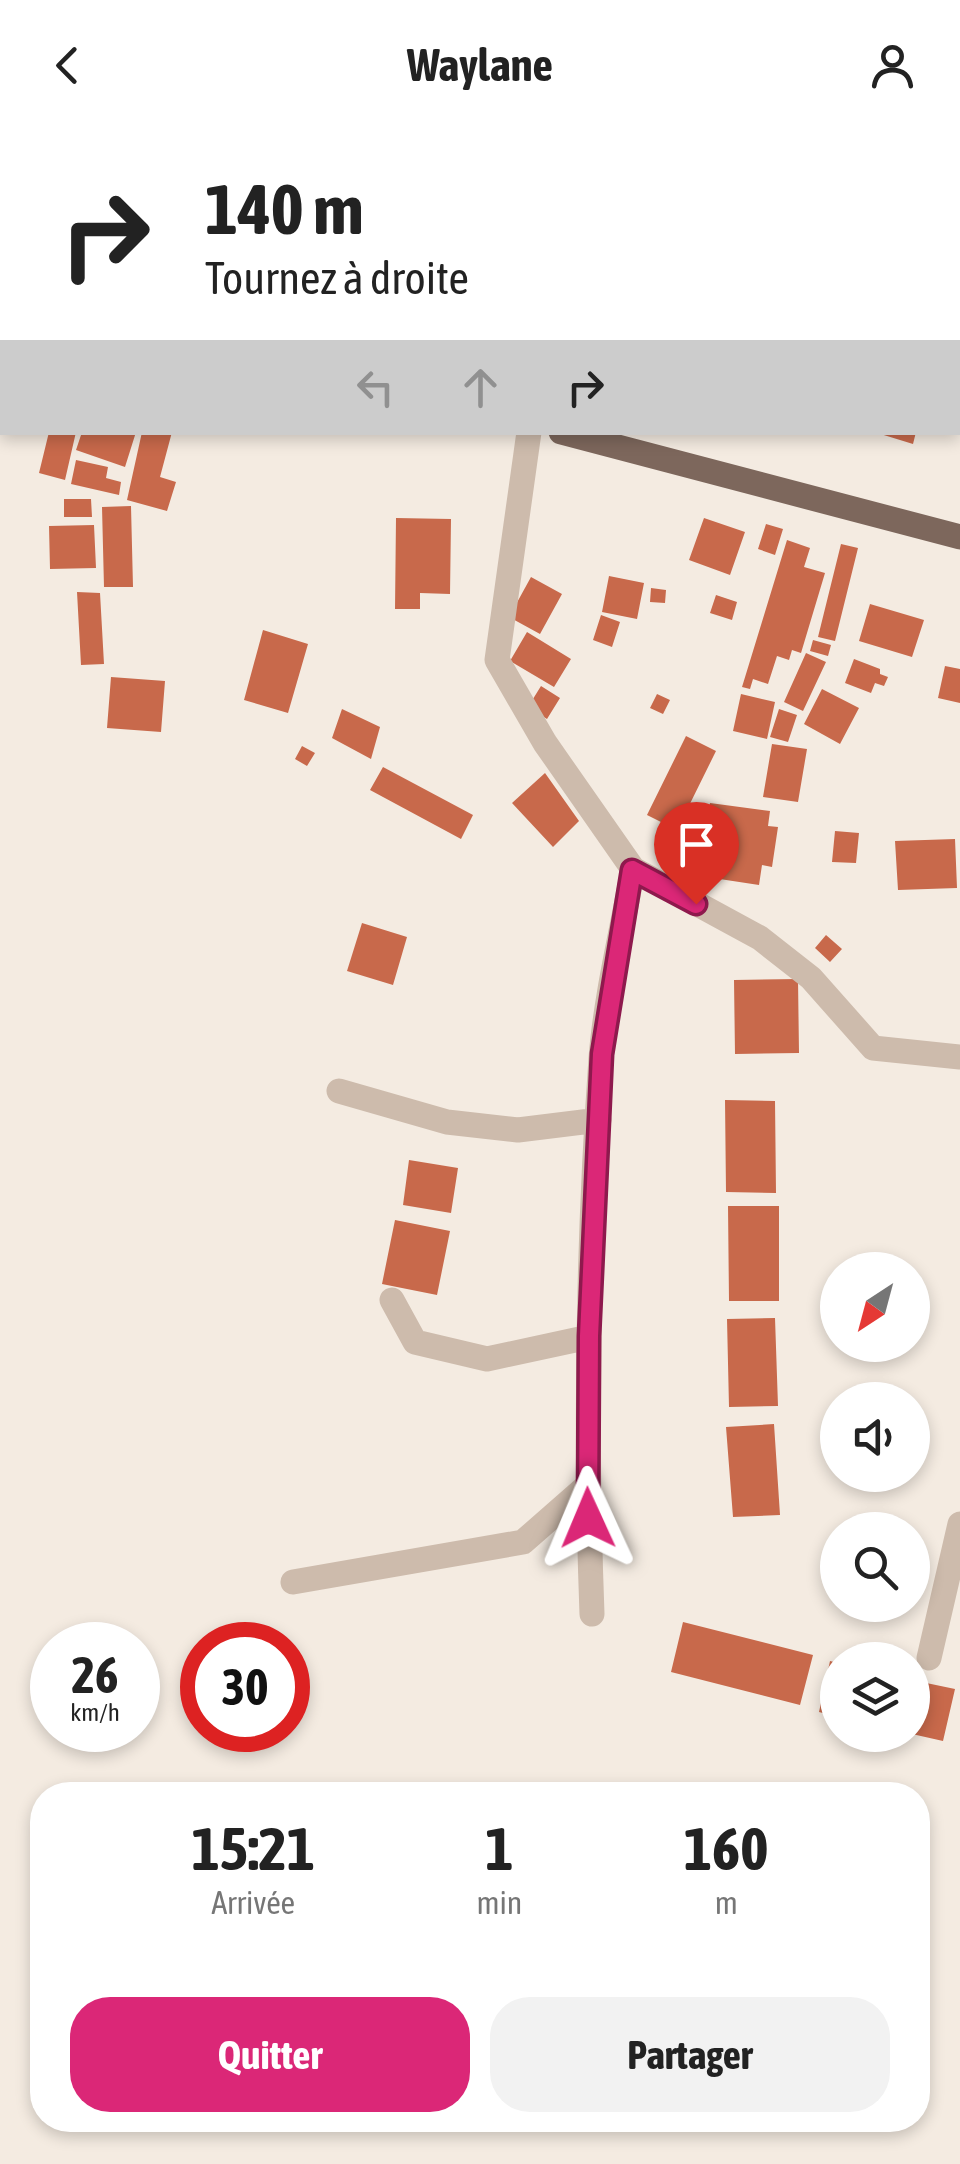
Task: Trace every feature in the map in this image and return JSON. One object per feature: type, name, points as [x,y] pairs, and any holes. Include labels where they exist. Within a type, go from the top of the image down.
[{"type":"main road","points":[[572,435],[960,537]]},
{"type":"street","points":[[530,435],[497,660],[546,743],[632,870],[760,938],[811,978],[873,1048],[960,1057]]},
{"type":"street","points":[[592,1614],[587,1486],[589,1336],[602,1054],[632,870]]},
{"type":"street","points":[[339,1091],[447,1122],[518,1130],[599,1120]]},
{"type":"street","points":[[392,1300],[414,1342],[486,1359],[589,1336]]},
{"type":"street","points":[[293,1582],[523,1542],[587,1486]]},
{"type":"street","points":[[930,1658],[960,1524]]},
{"type":"building","points":[[48,435],[75,435],[65,480],[39,473]]},
{"type":"building","points":[[81,435],[135,435],[125,467],[76,450]]},
{"type":"building","points":[[141,435],[171,435],[160,477],[176,482],[167,511],[127,500]]},
{"type":"building","points":[[884,435],[915,435],[913,444]]},
{"type":"building","points":[[76,460],[108,467],[106,478],[121,482],[119,495],[71,484]]},
{"type":"building","points":[[64,499],[91,499],[92,517],[64,517]]},
{"type":"building","points":[[131,506],[133,587],[104,587],[102,507]]},
{"type":"building","points":[[396,518],[451,519],[450,594],[420,593],[420,609],[395,609]]},
{"type":"building","points":[[704,518],[745,532],[730,575],[689,560]]},
{"type":"building","points":[[766,524],[783,529],[775,555],[758,549]]},
{"type":"building","points":[[94,525],[96,568],[50,569],[49,526]]},
{"type":"building","points":[[787,540],[810,548],[804,567],[825,573],[801,653],[792,650],[789,660],[777,656],[768,684],[753,679],[750,689],[742,687]]},
{"type":"building","points":[[841,544],[858,548],[835,641],[818,637]]},
{"type":"building","points":[[609,576],[644,583],[637,619],[602,612]]},
{"type":"building","points":[[531,577],[562,594],[540,634],[509,617]]},
{"type":"building","points":[[651,588],[666,590],[665,603],[650,602]]},
{"type":"building","points":[[77,592],[100,593],[104,664],[81,665]]},
{"type":"building","points":[[716,595],[737,602],[732,620],[710,613]]},
{"type":"building","points":[[870,604],[924,620],[912,657],[859,641]]},
{"type":"building","points":[[601,615],[620,622],[612,647],[593,640]]},
{"type":"building","points":[[263,630],[308,644],[288,713],[244,700]]},
{"type":"building","points":[[527,632],[571,659],[554,687],[510,661]]},
{"type":"building","points":[[813,640],[831,645],[828,656],[810,651]]},
{"type":"building","points":[[806,653],[826,662],[803,711],[784,702]]},
{"type":"building","points":[[854,659],[880,669],[880,674],[888,677],[884,686],[875,683],[871,693],[845,683]]},
{"type":"building","points":[[945,666],[960,669],[960,703],[938,698]]},
{"type":"building","points":[[111,677],[165,681],[161,732],[107,728]]},
{"type":"building","points":[[541,686],[560,698],[547,719],[528,707]]},
{"type":"building","points":[[822,689],[859,708],[840,744],[804,724]]},
{"type":"building","points":[[657,694],[670,700],[663,714],[650,708]]},
{"type":"building","points":[[741,694],[775,702],[767,739],[733,731]]},
{"type":"building","points":[[342,709],[380,727],[371,759],[332,738]]},
{"type":"building","points":[[779,709],[797,715],[788,742],[770,737]]},
{"type":"building","points":[[686,736],[716,751],[677,830],[647,815]]},
{"type":"building","points":[[772,744],[807,749],[798,802],[763,797]]},
{"type":"building","points":[[302,746],[315,753],[307,766],[295,759]]},
{"type":"building","points":[[383,767],[473,815],[461,839],[370,790]]},
{"type":"building","points":[[545,773],[579,821],[553,847],[512,803]]},
{"type":"building","points":[[710,803],[770,811],[768,826],[778,827],[772,867],[762,865],[759,885],[700,876]]},
{"type":"building","points":[[835,831],[859,833],[856,863],[832,862]]},
{"type":"building","points":[[955,839],[957,888],[898,890],[895,841]]},
{"type":"building","points":[[362,923],[407,937],[393,985],[347,971]]},
{"type":"building","points":[[826,935],[842,949],[830,962],[815,948]]},
{"type":"building","points":[[798,979],[799,1053],[735,1054],[734,980]]},
{"type":"building","points":[[725,1100],[775,1101],[776,1193],[726,1192]]},
{"type":"building","points":[[409,1160],[458,1168],[451,1213],[403,1205]]},
{"type":"building","points":[[728,1206],[779,1206],[779,1301],[729,1301]]},
{"type":"building","points":[[395,1220],[450,1231],[437,1295],[382,1284]]},
{"type":"building","points":[[775,1318],[778,1406],[729,1407],[727,1319]]},
{"type":"building","points":[[774,1424],[780,1515],[733,1517],[726,1427]]},
{"type":"building","points":[[683,1622],[813,1655],[800,1705],[671,1672]]},
{"type":"building","points":[[930,1684],[955,1689],[943,1741],[930,1738]]},
{"type":"route","points":[[588,1518],[589,1336],[602,1054],[632,870],[696,904]]}]
